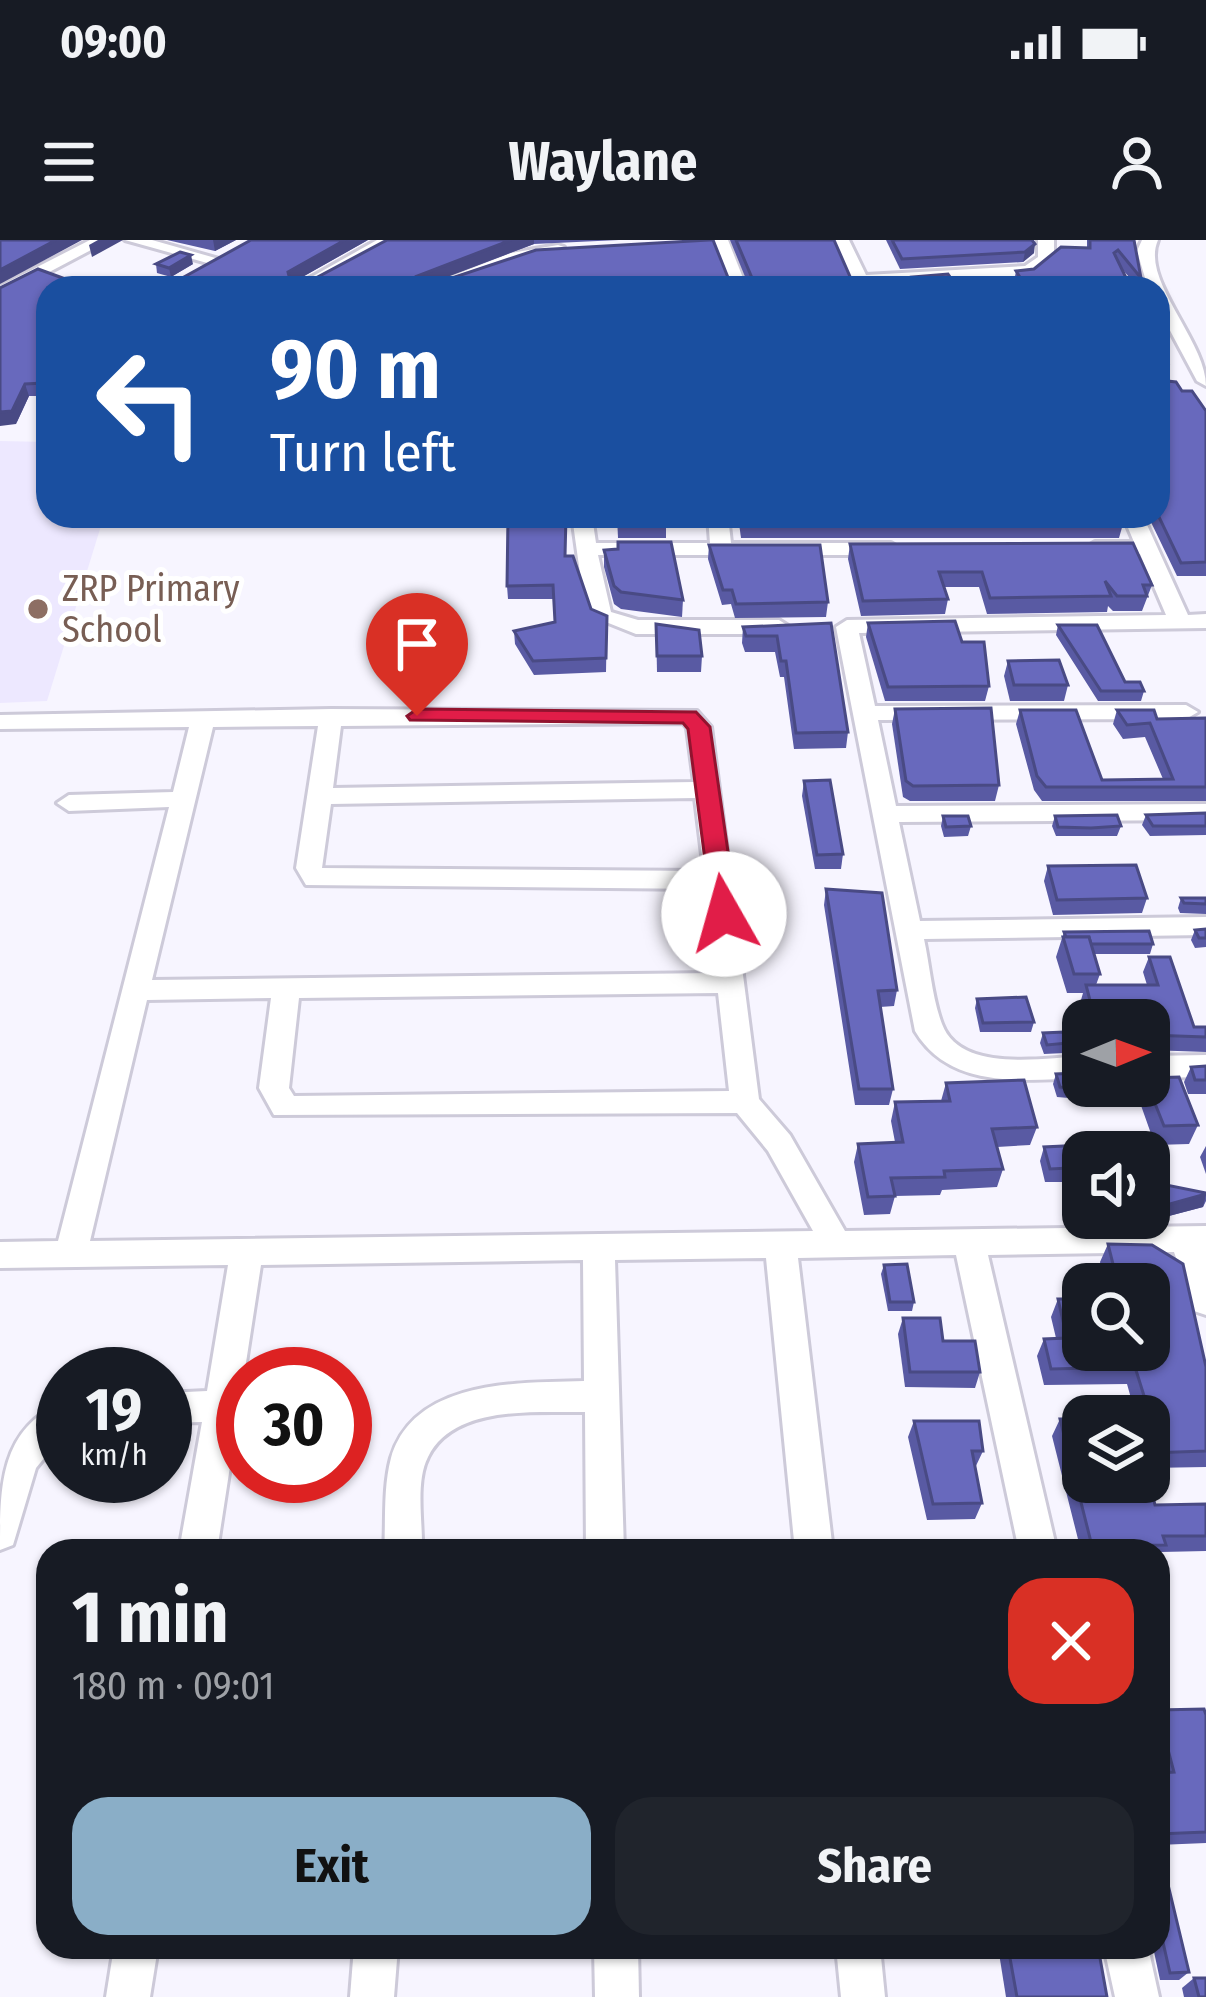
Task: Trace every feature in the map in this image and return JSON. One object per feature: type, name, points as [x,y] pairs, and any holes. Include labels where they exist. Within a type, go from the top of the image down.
[{"type":"street","points":[[5,287],[102,240]]},
{"type":"street","points":[[133,240],[218,261]]},
{"type":"street","points":[[323,276],[391,240]]},
{"type":"street","points":[[841,240],[858,276]]},
{"type":"street","points":[[965,276],[1029,271],[1046,259],[1046,240]]},
{"type":"street","points":[[1150,240],[1144,251],[1152,276]]},
{"type":"street","points":[[699,243],[720,241],[734,276]]},
{"type":"street","points":[[190,276],[239,250]]},
{"type":"street","points":[[462,276],[517,256],[573,250]]},
{"type":"street","points":[[1170,317],[1201,383]]},
{"type":"street","points":[[583,528],[595,602],[602,616],[616,623],[657,628],[1193,621]]},
{"type":"street","points":[[719,528],[721,549]]},
{"type":"street","points":[[1138,528],[1193,621]]},
{"type":"street","points":[[1076,548],[1147,548]]},
{"type":"street","points":[[585,549],[910,549]]},
{"type":"street","points":[[823,627],[864,713],[929,1031],[942,1051],[970,1066],[1062,1067]]},
{"type":"street","points":[[864,713],[1186,712]]},
{"type":"street","points":[[331,716],[309,868],[315,879],[720,880]]},
{"type":"street","points":[[0,722],[689,716],[699,727],[746,1102],[779,1144],[837,1245]]},
{"type":"street","points":[[71,1252],[203,719]]},
{"type":"street","points":[[321,796],[708,790]]},
{"type":"street","points":[[69,803],[184,799]]},
{"type":"street","points":[[886,814],[1206,812]]},
{"type":"street","points":[[909,929],[1206,926]]},
{"type":"street","points":[[137,990],[734,983]]},
{"type":"street","points":[[286,989],[274,1088],[285,1107],[746,1102]]},
{"type":"street","points":[[1170,1067],[1206,1066]]},
{"type":"street","points":[[0,1255],[1196,1239],[1206,1301]]},
{"type":"street","points":[[969,1243],[1035,1539]]},
{"type":"street","points":[[781,1245],[813,1539]]},
{"type":"street","points":[[599,1247],[605,1539]]},
{"type":"street","points":[[231,1347],[247,1251]]},
{"type":"street","points":[[404,1539],[410,1453],[432,1425],[465,1409],[496,1402],[600,1396]]},
{"type":"street","points":[[0,1533],[15,1474],[36,1437]]},
{"type":"street","points":[[200,1539],[216,1438]]},
{"type":"street","points":[[128,1997],[134,1959]]},
{"type":"street","points":[[372,1997],[375,1959]]},
{"type":"street","points":[[616,1959],[617,1997]]},
{"type":"street","points":[[859,1959],[863,1997]]},
{"type":"street","points":[[1129,1959],[1137,1997]]},
{"type":"shaded area","name":"ZRP Primary School","points":[[0,441],[36,442],[36,528],[100,528],[47,701],[0,703]]},
{"type":"building","points":[[0,240],[56,240],[0,270]]},
{"type":"building","points":[[251,240],[345,240],[288,272],[289,276],[186,276]]},
{"type":"building","points":[[387,240],[511,240],[418,276],[320,276]]},
{"type":"building","points":[[713,240],[727,276],[458,276],[536,250]]},
{"type":"building","points":[[736,240],[834,240],[850,276],[751,276]]},
{"type":"building","points":[[892,240],[1032,240],[1035,244],[1025,252],[902,259]]},
{"type":"building","points":[[1090,240],[1134,240],[1141,276],[1118,250],[1114,253],[1125,276],[1019,276],[1016,271],[1034,269],[1061,247],[1090,248]]},
{"type":"building","points":[[180,252],[191,255],[169,268],[156,264]]},
{"type":"building","points":[[38,269],[57,276],[36,276],[36,383],[25,384],[12,411],[0,412],[0,288]]},
{"type":"building","points":[[1170,381],[1182,391],[1192,391],[1206,411],[1206,562],[1181,563],[1164,528],[1170,528]]},
{"type":"building","points":[[508,528],[566,528],[565,556],[573,556],[591,609],[607,616],[606,658],[533,661],[514,631],[555,622],[553,585],[507,586]]},
{"type":"building","points":[[618,542],[671,542],[683,600],[621,592],[614,586],[604,550],[618,549]]},
{"type":"building","points":[[1133,543],[1152,585],[1143,585],[1147,596],[1117,596],[1105,581],[1111,596],[990,598],[982,572],[939,572],[948,599],[863,601],[850,544]]},
{"type":"building","points":[[709,545],[820,545],[828,602],[736,604],[732,590],[723,590]]},
{"type":"building","points":[[955,621],[962,642],[984,642],[989,686],[888,687],[868,623]]},
{"type":"building","points":[[831,623],[848,732],[796,733],[786,661],[781,661],[777,636],[746,636],[743,627]]},
{"type":"building","points":[[656,624],[699,630],[702,656],[657,656]]},
{"type":"building","points":[[1058,625],[1097,625],[1125,682],[1140,682],[1144,691],[1101,691]]},
{"type":"building","points":[[1059,660],[1068,685],[1014,685],[1008,661]]},
{"type":"building","points":[[991,708],[999,785],[913,786],[906,781],[895,709]]},
{"type":"building","points":[[1020,710],[1076,710],[1102,780],[1173,779],[1150,723],[1127,725],[1117,710],[1154,710],[1157,719],[1206,718],[1206,787],[1046,787],[1037,776]]},
{"type":"building","points":[[830,780],[843,854],[817,855],[804,781]]},
{"type":"building","points":[[1206,813],[1206,826],[1153,826],[1146,815]]},
{"type":"building","points":[[1117,815],[1121,826],[1091,828],[1058,827],[1055,816]]},
{"type":"building","points":[[943,816],[968,816],[971,826],[946,827]]},
{"type":"building","points":[[1136,865],[1147,898],[1057,900],[1048,866]]},
{"type":"building","points":[[826,889],[882,893],[897,990],[878,991],[893,1089],[859,1089]]},
{"type":"building","points":[[1181,898],[1206,898],[1206,904],[1184,903]]},
{"type":"building","points":[[1149,931],[1153,944],[1091,944],[1089,937],[1066,937],[1064,932]]},
{"type":"building","points":[[1063,937],[1089,937],[1100,974],[1074,974]]},
{"type":"building","points":[[1149,957],[1170,957],[1194,1027],[1206,1027],[1206,1037],[1170,1036],[1170,999],[1090,999],[1086,985],[1158,985]]},
{"type":"building","points":[[1026,997],[1034,1022],[983,1023],[977,999]]},
{"type":"building","points":[[1062,1032],[1062,1044],[1047,1045],[1043,1033]]},
{"type":"building","points":[[1206,1066],[1206,1080],[1195,1080],[1191,1067]]},
{"type":"building","points":[[1170,1077],[1179,1077],[1198,1125],[1164,1126],[1156,1107],[1170,1107]]},
{"type":"building","points":[[1024,1080],[1037,1127],[992,1129],[1003,1169],[891,1178],[895,1196],[868,1197],[858,1144],[903,1142],[895,1102],[950,1101],[946,1083]]},
{"type":"building","points":[[1062,1146],[1062,1168],[1050,1169],[1044,1147]]},
{"type":"building","points":[[1170,1186],[1206,1194],[1170,1204]]},
{"type":"building","points":[[1108,1244],[1152,1245],[1183,1264],[1206,1367],[1206,1451],[1170,1452],[1170,1395],[1144,1395],[1136,1371],[1170,1371],[1170,1263],[1113,1263]]},
{"type":"building","points":[[907,1264],[914,1302],[890,1302],[884,1265]]},
{"type":"building","points":[[903,1318],[940,1318],[943,1341],[975,1341],[980,1372],[910,1372]]},
{"type":"building","points":[[1062,1338],[1062,1369],[1051,1369],[1044,1339]]},
{"type":"building","points":[[914,1421],[979,1421],[983,1451],[972,1451],[982,1503],[933,1504]]},
{"type":"building","points":[[1081,1503],[1206,1504],[1206,1536],[1090,1539]]},
{"type":"building","points":[[1204,1709],[1206,1715],[1206,1832],[1170,1834],[1170,1772],[1174,1772],[1170,1710]]},
{"type":"building","points":[[1170,1893],[1189,1972],[1170,1973],[1167,1959]]},
{"type":"building","points":[[1010,1959],[1100,1959],[1107,1997],[1017,1997]]},
{"type":"building","points":[[1194,1978],[1206,1978],[1206,1997],[1199,1997]]},
{"type":"place","name":"ZRP Primary School","points":[[38,609]]},
{"type":"route","points":[[417,716],[689,716],[699,727],[724,914]]}]
